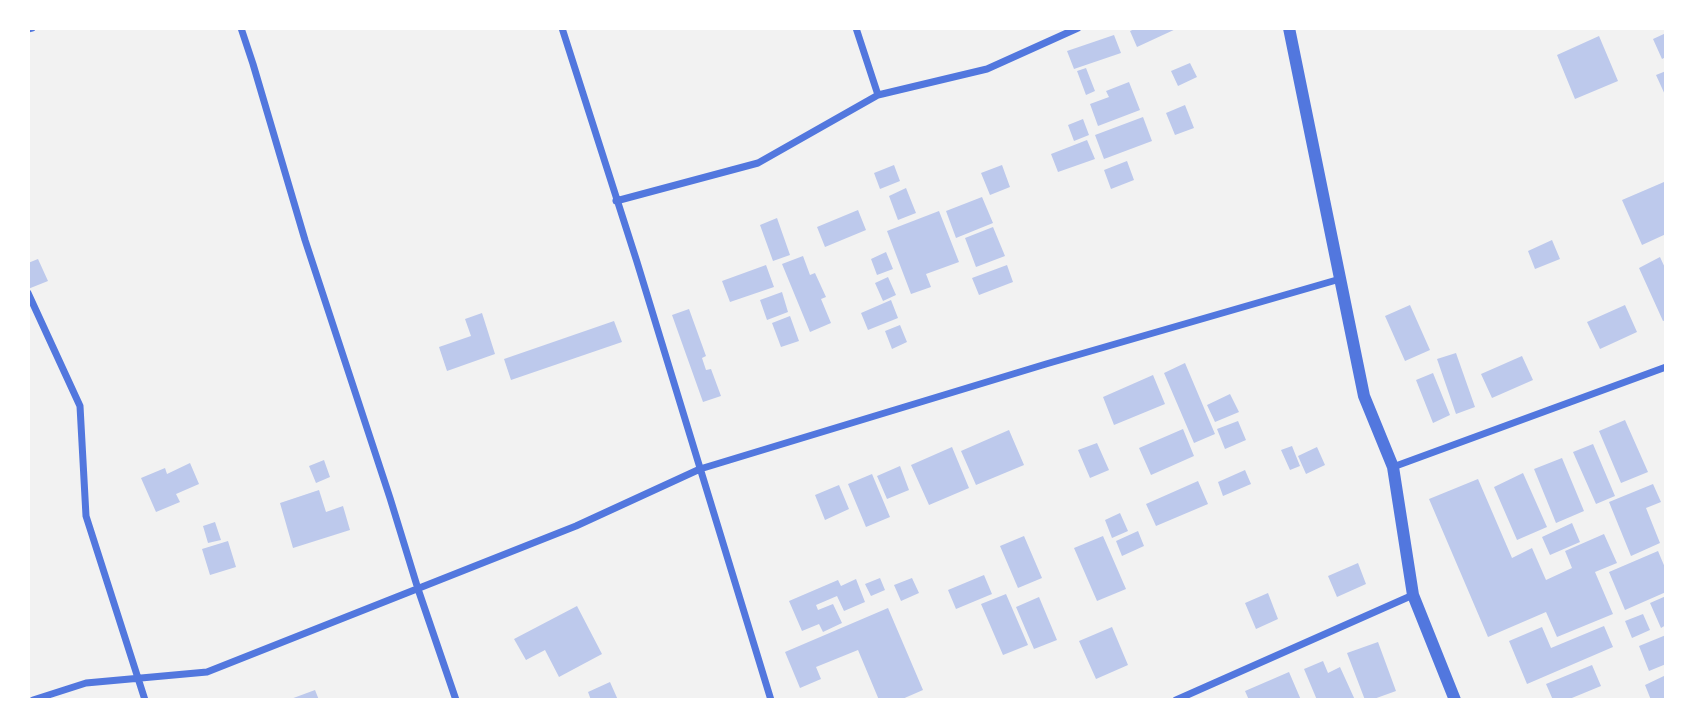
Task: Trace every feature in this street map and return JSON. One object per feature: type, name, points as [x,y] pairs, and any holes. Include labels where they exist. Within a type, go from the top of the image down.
[{"type":"street","points":[[241,28],[304,240],[456,700]]},
{"type":"street","points":[[562,28],[771,700]]},
{"type":"street","points":[[856,28],[878,95]]},
{"type":"street","points":[[616,201],[758,163],[878,95],[987,69],[1077,28]]},
{"type":"street","points":[[1289,28],[1364,396],[1393,467],[1413,595],[1455,700]]},
{"type":"street","points":[[33,700],[86,683],[207,671],[576,526],[700,469],[1340,279]]},
{"type":"street","points":[[28,293],[80,406],[86,516],[145,700]]},
{"type":"street","points":[[1393,467],[1666,367]]},
{"type":"street","points":[[1176,700],[1413,595]]},
{"type":"building","points":[[1137,28],[1178,28],[1137,47],[1130,31]]},
{"type":"building","points":[[1666,33],[1666,57],[1662,59],[1653,39]]},
{"type":"building","points":[[1114,35],[1121,53],[1074,69],[1067,51]]},
{"type":"building","points":[[1599,36],[1618,81],[1575,99],[1557,55]]},
{"type":"building","points":[[1190,63],[1197,77],[1178,86],[1171,71]]},
{"type":"building","points":[[1086,68],[1095,91],[1086,95],[1077,71]]},
{"type":"building","points":[[1666,71],[1666,97],[1656,75]]},
{"type":"building","points":[[1129,82],[1140,110],[1098,126],[1090,104],[1109,97],[1106,91]]},
{"type":"building","points":[[1185,105],[1194,128],[1175,135],[1166,113]]},
{"type":"building","points":[[1143,117],[1152,141],[1104,159],[1095,135]]},
{"type":"building","points":[[1083,119],[1089,135],[1074,141],[1068,125]]},
{"type":"building","points":[[1087,140],[1095,159],[1058,172],[1051,154]]},
{"type":"building","points":[[1127,161],[1134,180],[1111,189],[1104,170]]},
{"type":"building","points":[[894,165],[900,181],[880,189],[874,173]]},
{"type":"building","points":[[1002,165],[1010,187],[990,195],[981,173]]},
{"type":"building","points":[[1664,182],[1666,234],[1642,245],[1622,200]]},
{"type":"building","points":[[906,188],[916,213],[898,220],[889,196]]},
{"type":"building","points":[[982,197],[993,223],[956,238],[946,211]]},
{"type":"building","points":[[858,210],[866,230],[825,247],[817,227]]},
{"type":"building","points":[[939,211],[959,262],[926,274],[931,287],[911,294],[887,231]]},
{"type":"building","points":[[777,218],[790,255],[773,261],[760,225]]},
{"type":"building","points":[[993,227],[1005,256],[976,267],[965,238]]},
{"type":"building","points":[[1552,240],[1560,259],[1535,269],[1528,251]]},
{"type":"building","points":[[886,252],[893,269],[877,275],[871,259]]},
{"type":"building","points":[[803,256],[810,275],[815,273],[826,297],[821,299],[831,323],[810,332],[782,264]]},
{"type":"building","points":[[1660,257],[1666,270],[1666,320],[1663,321],[1639,268]]},
{"type":"building","points":[[38,259],[48,281],[28,289],[28,263]]},
{"type":"building","points":[[766,265],[774,287],[730,302],[722,281]]},
{"type":"building","points":[[1007,265],[1013,282],[979,295],[972,278]]},
{"type":"building","points":[[888,277],[896,295],[883,301],[875,283]]},
{"type":"building","points":[[782,292],[788,312],[767,320],[760,300]]},
{"type":"building","points":[[891,300],[898,318],[868,330],[861,313]]},
{"type":"building","points":[[1410,305],[1430,350],[1405,361],[1385,316]]},
{"type":"building","points":[[1625,305],[1637,332],[1600,349],[1587,322]]},
{"type":"building","points":[[689,309],[706,356],[702,358],[706,370],[711,369],[721,396],[703,402],[672,315]]},
{"type":"building","points":[[482,313],[495,354],[447,371],[439,347],[471,336],[465,319]]},
{"type":"building","points":[[790,316],[799,341],[781,347],[772,323]]},
{"type":"building","points":[[614,321],[622,342],[511,380],[504,359]]},
{"type":"building","points":[[900,325],[907,342],[892,349],[885,331]]},
{"type":"building","points":[[1456,353],[1475,407],[1456,414],[1437,359]]},
{"type":"building","points":[[1522,356],[1533,380],[1492,398],[1481,374]]},
{"type":"building","points":[[1185,363],[1215,434],[1194,443],[1164,373]]},
{"type":"building","points":[[1433,373],[1450,415],[1433,423],[1416,380]]},
{"type":"building","points":[[1153,375],[1165,404],[1114,425],[1103,397]]},
{"type":"building","points":[[1230,394],[1239,412],[1215,422],[1207,405]]},
{"type":"building","points":[[1625,420],[1648,472],[1621,483],[1599,431]]},
{"type":"building","points":[[1238,421],[1246,440],[1225,449],[1217,429]]},
{"type":"building","points":[[1183,429],[1194,456],[1151,475],[1139,448]]},
{"type":"building","points":[[1009,430],[1024,465],[976,485],[961,451]]},
{"type":"building","points":[[1097,443],[1109,470],[1090,478],[1078,450]]},
{"type":"building","points":[[1593,444],[1615,496],[1596,504],[1573,452]]},
{"type":"building","points":[[1292,446],[1300,466],[1290,470],[1281,450]]},
{"type":"building","points":[[952,447],[969,488],[929,505],[911,465]]},
{"type":"building","points":[[1317,447],[1325,465],[1306,474],[1298,456]]},
{"type":"building","points":[[1562,458],[1584,511],[1556,523],[1534,469]]},
{"type":"building","points":[[324,460],[330,477],[316,483],[309,466]]},
{"type":"building","points":[[190,463],[199,484],[176,494],[180,502],[156,512],[141,478],[165,468],[167,474]]},
{"type":"building","points":[[900,466],[909,490],[887,499],[877,476]]},
{"type":"building","points":[[1245,470],[1251,484],[1223,496],[1218,482]]},
{"type":"building","points":[[1523,473],[1547,527],[1517,540],[1494,487]]},
{"type":"building","points":[[872,474],[890,517],[866,527],[848,484]]},
{"type":"building","points":[[1478,479],[1512,558],[1532,548],[1546,580],[1572,568],[1565,551],[1604,534],[1617,563],[1595,572],[1613,614],[1557,637],[1546,612],[1488,637],[1429,499]]},
{"type":"building","points":[[1198,481],[1208,504],[1156,526],[1146,504]]},
{"type":"building","points":[[1653,484],[1661,502],[1646,508],[1660,543],[1631,556],[1609,502]]},
{"type":"building","points":[[839,485],[849,509],[825,520],[815,495]]},
{"type":"building","points":[[319,490],[326,512],[343,506],[350,530],[293,548],[280,503]]},
{"type":"building","points":[[1120,513],[1128,531],[1112,538],[1105,520]]},
{"type":"building","points":[[215,522],[221,540],[208,543],[203,526]]},
{"type":"building","points":[[1572,523],[1580,542],[1550,555],[1542,537]]},
{"type":"building","points":[[1138,531],[1144,546],[1122,556],[1116,541]]},
{"type":"building","points":[[1024,536],[1042,578],[1018,588],[1000,546]]},
{"type":"building","points":[[1103,536],[1126,589],[1097,601],[1074,548]]},
{"type":"building","points":[[228,541],[236,567],[210,575],[202,549]]},
{"type":"building","points":[[1658,551],[1666,570],[1666,592],[1625,610],[1609,572]]},
{"type":"building","points":[[1358,563],[1366,584],[1337,597],[1328,576]]},
{"type":"building","points":[[984,575],[992,594],[956,609],[948,590]]},
{"type":"building","points":[[880,578],[885,590],[871,596],[865,584]]},
{"type":"building","points":[[912,578],[919,593],[901,601],[894,585]]},
{"type":"building","points":[[856,579],[865,602],[844,611],[837,596],[816,605],[818,610],[833,604],[842,623],[823,632],[819,624],[802,631],[789,601],[838,580],[841,586]]},
{"type":"building","points":[[1268,593],[1278,619],[1256,629],[1245,603]]},
{"type":"building","points":[[1006,594],[1028,645],[1003,655],[981,604]]},
{"type":"building","points":[[1666,596],[1666,625],[1661,628],[1650,603]]},
{"type":"building","points":[[1039,597],[1057,640],[1034,649],[1016,607]]},
{"type":"building","points":[[577,606],[602,654],[559,677],[545,650],[526,660],[514,639]]},
{"type":"building","points":[[888,608],[923,690],[900,700],[879,700],[858,650],[816,667],[821,679],[800,688],[785,652]]},
{"type":"building","points":[[1643,614],[1650,630],[1632,638],[1625,621]]},
{"type":"building","points":[[1604,626],[1613,647],[1527,684],[1509,641],[1542,627],[1551,648]]},
{"type":"building","points":[[1112,627],[1128,665],[1096,679],[1079,641]]},
{"type":"building","points":[[1666,635],[1666,664],[1649,671],[1639,646]]},
{"type":"building","points":[[1378,642],[1396,691],[1365,700],[1347,653]]},
{"type":"building","points":[[1323,661],[1328,673],[1340,667],[1355,700],[1317,700],[1304,669]]},
{"type":"building","points":[[1592,665],[1601,686],[1567,700],[1553,700],[1546,684]]},
{"type":"building","points":[[1289,672],[1301,700],[1249,700],[1245,691]]},
{"type":"building","points":[[1666,675],[1666,700],[1651,700],[1645,685]]},
{"type":"building","points":[[610,682],[618,700],[591,700],[588,692]]},
{"type":"building","points":[[315,690],[319,700],[288,700]]}]
